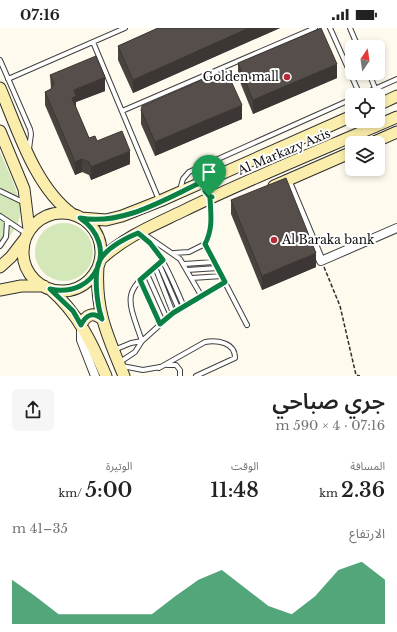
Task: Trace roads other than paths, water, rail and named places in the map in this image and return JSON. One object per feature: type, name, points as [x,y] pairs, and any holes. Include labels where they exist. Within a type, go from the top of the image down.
[{"type":"main road","points":[[0,88],[38,175],[49,193],[87,223],[97,236],[100,247],[97,291],[102,319],[121,368]]},
{"type":"main road","points":[[385,102],[397,96]]},
{"type":"main road","name":"Al Markazy Axis","points":[[99,263],[118,244],[211,198],[397,117]]},
{"type":"main road","name":"Al Markazy Axis","points":[[77,216],[97,220],[114,218],[160,201],[345,118]]},
{"type":"main road","points":[[0,132],[21,179],[27,204],[27,234],[23,256],[25,265],[30,274],[68,305],[92,341],[106,376]]},
{"type":"main road","points":[[385,137],[397,132]]},
{"type":"main road","points":[[266,190],[345,155]]},
{"type":"main road","points":[[204,181],[205,191],[211,198]]},
{"type":"main road","points":[[235,187],[244,197]]},
{"type":"main road","points":[[0,267],[11,257],[36,223],[49,216],[63,213],[77,216]]},
{"type":"main road","points":[[0,290],[21,286],[66,291],[74,289],[89,280],[99,263]]},
{"type":"main road","points":[[81,325],[86,317],[91,314],[102,319]]},
{"type":"street","points":[[287,180],[321,261],[397,228]]},
{"type":"street","points":[[81,325],[81,340],[95,376]]},
{"type":"lane","points":[[8,80],[124,28]]},
{"type":"lane","points":[[122,111],[314,28]]},
{"type":"lane","points":[[330,28],[357,88]]},
{"type":"lane","points":[[350,28],[355,40]]},
{"type":"lane","points":[[93,42],[160,201]]},
{"type":"lane","points":[[0,60],[30,129],[31,140],[28,152]]},
{"type":"lane","points":[[372,80],[375,88],[397,79]]},
{"type":"lane","points":[[180,192],[183,179],[189,172],[345,102]]},
{"type":"lane","points":[[0,191],[27,204]]},
{"type":"lane","points":[[174,253],[189,252],[205,244],[211,228],[211,198]]},
{"type":"lane","points":[[0,216],[27,234]]},
{"type":"lane","points":[[0,246],[6,237],[7,221]]},
{"type":"lane","points":[[140,233],[174,253],[184,264],[202,297]]},
{"type":"lane","points":[[140,233],[150,243],[184,307]]},
{"type":"lane","points":[[205,244],[248,325]]},
{"type":"lane","points":[[142,341],[130,308],[131,293],[136,283],[161,262]]},
{"type":"lane","points":[[161,262],[179,310]]},
{"type":"lane","points":[[184,264],[214,262]]},
{"type":"lane","points":[[155,267],[173,313]]},
{"type":"lane","points":[[187,270],[218,268]]},
{"type":"lane","points":[[147,274],[166,319]]},
{"type":"lane","points":[[192,278],[222,276]]},
{"type":"lane","points":[[140,280],[160,324]]},
{"type":"lane","points":[[121,368],[137,350],[142,341],[173,313],[225,282]]},
{"type":"lane","points":[[159,368],[205,342],[214,340],[227,344],[234,353],[234,358],[196,376]]},
{"type":"lane","points":[[113,350],[131,343],[142,341]]},
{"type":"lane","points":[[121,368],[134,370],[159,368],[172,364],[178,368],[180,376]]},
{"type":"place","name":"Golden mall","points":[[287,77]]},
{"type":"place","name":"Al Baraka bank","points":[[274,240]]}]
